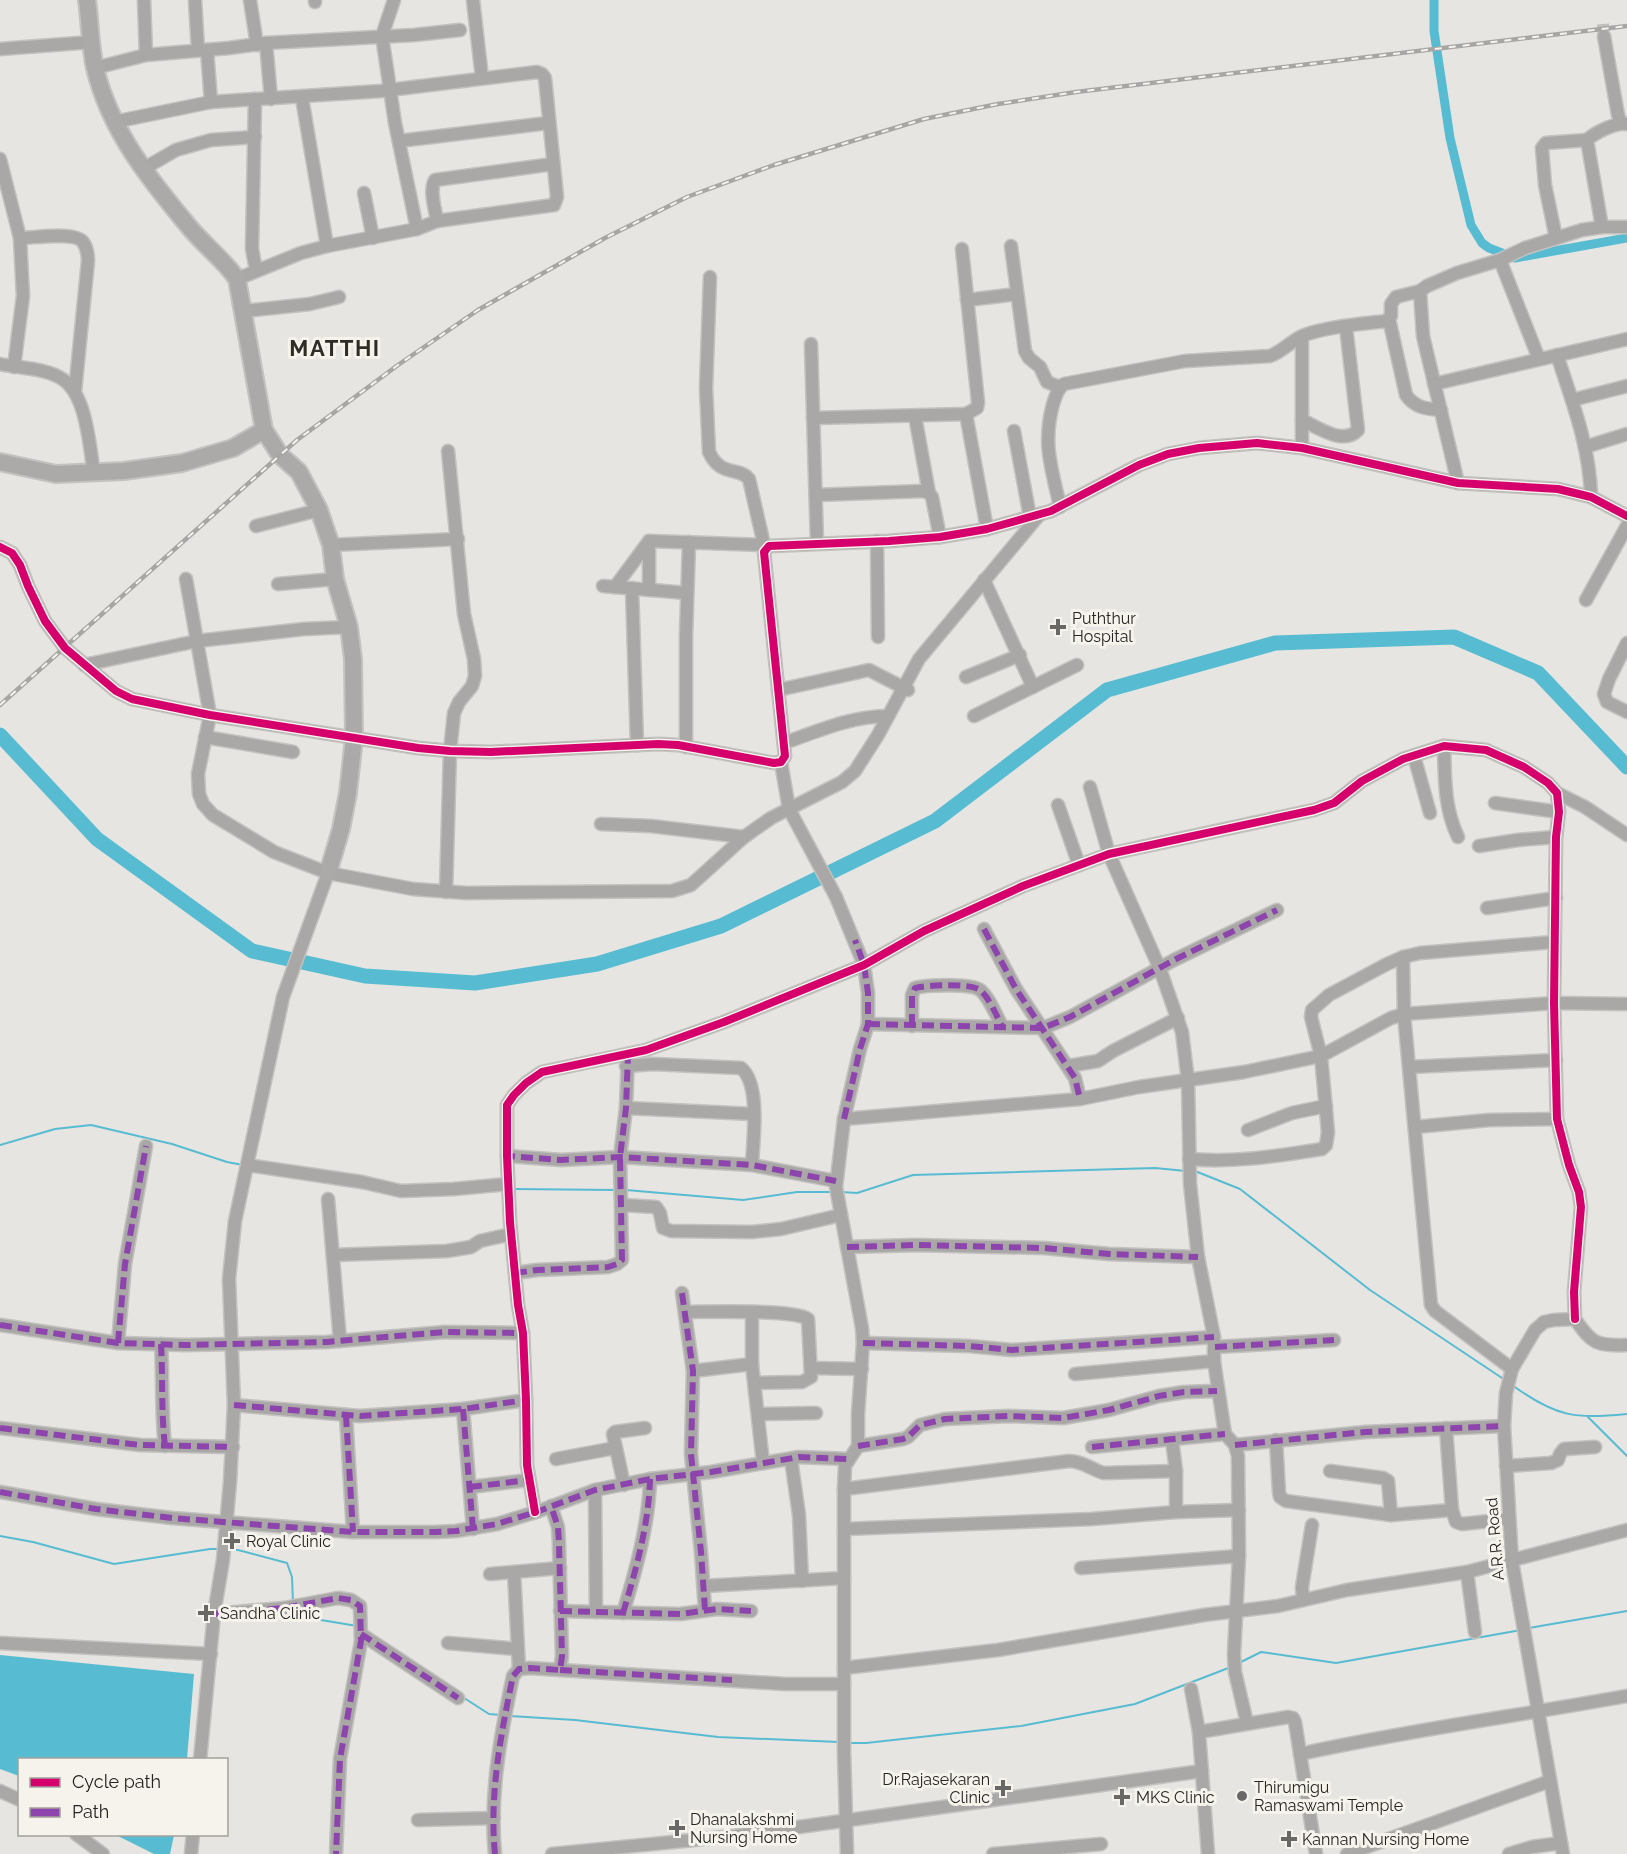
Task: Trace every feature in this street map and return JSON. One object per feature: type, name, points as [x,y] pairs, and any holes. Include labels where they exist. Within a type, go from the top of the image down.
[{"type":"main road","points":[[87,0],[95,68],[114,122],[143,169],[192,230],[229,267],[237,279],[264,430],[280,455],[299,472],[319,510],[331,545],[335,579],[349,627],[353,659],[354,738],[348,793],[341,829],[328,873]]},
{"type":"main road","points":[[0,462],[56,474],[94,473],[182,463],[233,448],[264,430]]},
{"type":"street","points":[[144,0],[146,55]]},
{"type":"street","points":[[195,0],[211,102]]},
{"type":"street","points":[[250,0],[262,44],[271,99]]},
{"type":"street","points":[[394,0],[382,36],[399,141],[417,229]]},
{"type":"street","points":[[473,0],[482,78]]},
{"type":"street","points":[[95,68],[146,55],[460,30]]},
{"type":"street","points":[[1557,238],[1545,185],[1542,148],[1546,143],[1587,140],[1624,123],[1618,115],[1604,36]]},
{"type":"street","points":[[0,49],[92,42]]},
{"type":"street","points":[[114,122],[211,102],[302,98],[390,90],[537,72],[545,78],[557,197],[551,206],[437,221],[417,229],[327,246],[256,270],[237,279]]},
{"type":"street","points":[[302,98],[327,246]]},
{"type":"street","points":[[255,99],[252,249],[256,270]]},
{"type":"street","points":[[399,141],[548,123]]},
{"type":"street","points":[[143,169],[176,150],[211,140],[255,137]]},
{"type":"street","points":[[1587,140],[1602,227]]},
{"type":"street","points":[[0,159],[20,238],[23,296],[14,367]]},
{"type":"street","points":[[437,221],[432,190],[432,182],[435,180],[553,164]]},
{"type":"street","points":[[364,193],[373,238]]},
{"type":"street","points":[[1441,410],[1418,406],[1406,395],[1389,319],[1393,299],[1420,291],[1457,273],[1582,230],[1627,227]]},
{"type":"street","points":[[20,238],[73,236],[82,241],[87,251],[88,261],[75,391]]},
{"type":"street","points":[[1011,246],[1027,356],[1040,367],[1047,382],[1060,387],[1073,381],[1185,362],[1270,356],[1282,351],[1302,337],[1389,319]]},
{"type":"street","points":[[813,418],[966,414],[977,408],[962,249]]},
{"type":"street","points":[[1506,257],[1539,359]]},
{"type":"street","points":[[710,277],[706,388],[709,452],[712,460],[725,470],[742,473],[749,479],[765,547],[785,756],[781,762],[789,809],[820,866],[855,940],[864,965],[868,993],[868,1024],[844,1119],[836,1184],[863,1343],[858,1446],[845,1466],[844,1489],[844,1752],[847,1854]]},
{"type":"street","points":[[1420,291],[1423,336],[1458,483]]},
{"type":"street","points":[[968,300],[1017,294]]},
{"type":"street","points":[[244,311],[310,304],[339,297]]},
{"type":"street","points":[[1302,420],[1334,435],[1350,436],[1358,430],[1346,327]]},
{"type":"street","points":[[1302,337],[1302,448]]},
{"type":"street","points":[[1434,384],[1627,339]]},
{"type":"street","points":[[811,344],[817,543]]},
{"type":"street","points":[[1557,355],[1586,447],[1591,497]]},
{"type":"street","points":[[0,364],[58,376],[75,391],[81,403],[94,473]]},
{"type":"street","points":[[1572,400],[1627,386]]},
{"type":"street","points":[[1060,387],[1050,416],[1047,434],[1047,446],[1060,507]]},
{"type":"street","points":[[966,414],[987,529]]},
{"type":"street","points":[[915,416],[929,493],[932,497],[940,537]]},
{"type":"street","points":[[1014,431],[1035,516]]},
{"type":"street","points":[[1586,447],[1627,434]]},
{"type":"street","points":[[687,593],[609,586],[649,541],[765,547],[940,537],[987,529],[1060,507],[1139,465],[1168,454],[1199,448],[1257,443],[1302,448],[1458,483],[1558,489],[1591,497],[1627,516]]},
{"type":"street","points":[[447,892],[450,751],[454,713],[459,702],[472,686],[475,676],[474,659],[464,614],[448,451]]},
{"type":"street","points":[[816,495],[894,491],[929,493]]},
{"type":"street","points":[[256,526],[319,510]]},
{"type":"street","points":[[186,579],[210,715],[198,774],[199,794],[203,804],[213,815],[274,852],[328,873],[413,889],[467,894],[672,891],[691,885],[744,837],[771,818],[842,782],[855,771],[906,689],[919,659],[1035,516]]},
{"type":"street","points":[[1586,600],[1627,526]]},
{"type":"street","points":[[331,545],[458,538]]},
{"type":"street","points":[[649,541],[649,590]]},
{"type":"street","points":[[877,541],[878,637]]},
{"type":"street","points":[[686,747],[689,542]]},
{"type":"street","points":[[0,547],[12,554],[20,565],[45,621],[65,648],[116,691],[132,699],[210,715],[450,751],[491,752],[658,744],[774,763],[781,762]]},
{"type":"street","points":[[278,584],[335,579]]},
{"type":"street","points":[[984,580],[1033,687]]},
{"type":"street","points":[[632,588],[637,745]]},
{"type":"street","points":[[84,665],[197,641],[304,629],[349,627]]},
{"type":"street","points":[[1627,644],[1621,668],[1605,687],[1604,698],[1607,702],[1627,712]]},
{"type":"street","points":[[966,677],[1020,655]]},
{"type":"street","points":[[974,716],[1077,665]]},
{"type":"street","points":[[778,690],[869,670],[906,689]]},
{"type":"street","points":[[784,743],[852,720],[868,716],[888,716]]},
{"type":"street","points":[[205,737],[293,752]]},
{"type":"street","points":[[1444,746],[1446,807],[1458,837]]},
{"type":"street","points":[[627,1060],[646,1050],[724,1022],[864,965],[924,931],[1023,886],[1109,854],[1314,810],[1334,803],[1362,781],[1403,759],[1444,746],[1486,750],[1524,767],[1548,783],[1557,793],[1585,807],[1627,835]]},
{"type":"street","points":[[1414,756],[1430,813]]},
{"type":"street","points":[[1090,787],[1109,854],[1160,969],[1182,1032],[1188,1081],[1190,1184],[1198,1257],[1214,1342],[1217,1391],[1225,1434],[1235,1445],[1238,1456],[1239,1556],[1234,1654],[1235,1672],[1247,1723]]},
{"type":"street","points":[[1557,793],[1559,812],[1556,837],[1554,942],[1557,1119],[1579,1192],[1581,1207],[1574,1292],[1575,1319],[1588,1338],[1595,1343],[1627,1345]]},
{"type":"street","points":[[1495,803],[1559,812]]},
{"type":"street","points":[[1058,805],[1079,865]]},
{"type":"street","points":[[601,824],[651,826],[744,837]]},
{"type":"street","points":[[1479,846],[1556,837]]},
{"type":"street","points":[[200,1758],[214,1614],[224,1560],[232,1447],[234,1405],[229,1280],[235,1221],[283,997],[328,873]]},
{"type":"street","points":[[1487,908],[1556,898]]},
{"type":"street","points":[[868,1024],[1043,1028],[1070,1017],[1277,910]]},
{"type":"street","points":[[984,929],[1016,989],[1075,1078],[1080,1099]]},
{"type":"street","points":[[1189,1162],[1249,1160],[1322,1149],[1326,1146],[1328,1139],[1321,1056],[1311,1017],[1316,1004],[1329,995],[1403,957],[1420,953],[1554,942]]},
{"type":"street","points":[[1403,957],[1404,1014],[1431,1305],[1435,1311],[1511,1372]]},
{"type":"street","points":[[912,1026],[912,995],[915,988],[968,986],[982,992],[1002,1026]]},
{"type":"street","points":[[844,1119],[1080,1099],[1139,1087],[1244,1072],[1321,1056],[1391,1018],[1404,1014],[1554,1003],[1627,1004]]},
{"type":"street","points":[[1068,1066],[1098,1061],[1178,1018]]},
{"type":"street","points":[[515,1274],[537,1270],[608,1267],[622,1260],[620,1157],[626,1108],[627,1060]]},
{"type":"street","points":[[535,1512],[529,1480],[526,1442],[523,1333],[511,1234],[507,1105],[526,1083],[542,1072],[627,1060],[653,1064],[741,1068],[750,1078],[754,1114],[752,1165]]},
{"type":"street","points":[[1409,1067],[1556,1060]]},
{"type":"street","points":[[1248,1130],[1292,1113],[1326,1106]]},
{"type":"street","points":[[626,1108],[754,1114]]},
{"type":"street","points":[[1414,1127],[1489,1120],[1557,1119]]},
{"type":"street","points":[[118,1343],[125,1264],[146,1146]]},
{"type":"street","points":[[507,1156],[561,1160],[620,1157],[752,1165],[836,1184]]},
{"type":"street","points":[[248,1161],[401,1191],[454,1189],[508,1181]]},
{"type":"street","points":[[328,1198],[340,1341]]},
{"type":"street","points":[[622,1203],[656,1207],[660,1213],[663,1228],[671,1231],[752,1232],[782,1229],[840,1211]]},
{"type":"street","points":[[333,1255],[447,1251],[471,1247],[480,1241],[511,1234]]},
{"type":"street","points":[[847,1247],[916,1245],[1044,1248],[1109,1254],[1198,1257]]},
{"type":"street","points":[[682,1293],[693,1371],[691,1454],[705,1610]]},
{"type":"street","points":[[685,1311],[753,1312],[800,1316],[808,1319],[811,1377],[802,1382],[755,1383]]},
{"type":"street","points":[[753,1312],[752,1364],[763,1463]]},
{"type":"street","name":"A.R.R. Road","points":[[1562,1849],[1512,1561],[1504,1426],[1506,1393],[1511,1372],[1535,1330],[1544,1322],[1575,1319]]},
{"type":"street","points":[[0,1325],[118,1343],[161,1344],[340,1341],[445,1332],[523,1333]]},
{"type":"street","points":[[863,1343],[969,1346],[1012,1350],[1334,1340]]},
{"type":"street","points":[[161,1344],[162,1419],[165,1446]]},
{"type":"street","points":[[1075,1374],[1214,1361]]},
{"type":"street","points":[[693,1371],[752,1364]]},
{"type":"street","points":[[812,1368],[862,1369]]},
{"type":"street","points":[[858,1446],[903,1439],[920,1425],[945,1419],[1008,1416],[1063,1418],[1109,1410],[1159,1396],[1184,1392],[1217,1391]]},
{"type":"street","points":[[234,1405],[346,1415],[389,1415],[463,1409],[526,1400]]},
{"type":"street","points":[[463,1409],[473,1529]]},
{"type":"street","points":[[758,1414],[816,1413]]},
{"type":"street","points":[[346,1415],[353,1532]]},
{"type":"street","points":[[1235,1445],[1365,1432],[1504,1426]]},
{"type":"street","points":[[0,1428],[165,1446],[232,1447]]},
{"type":"street","points":[[624,1485],[615,1448],[614,1433],[645,1428]]},
{"type":"street","points":[[1446,1428],[1452,1510],[1456,1522],[1462,1524],[1509,1519]]},
{"type":"street","points":[[1092,1448],[1225,1434]]},
{"type":"street","points":[[1172,1440],[1176,1471],[1176,1512]]},
{"type":"street","points":[[1276,1440],[1279,1492],[1282,1500],[1391,1515],[1452,1510]]},
{"type":"street","points":[[1506,1466],[1556,1462],[1564,1449],[1595,1447]]},
{"type":"street","points":[[556,1459],[615,1448]]},
{"type":"street","points":[[0,1492],[96,1509],[226,1522],[353,1532],[424,1533],[473,1529],[535,1512],[595,1490],[650,1479],[791,1459],[821,1456],[848,1459]]},
{"type":"street","points":[[791,1459],[799,1515],[802,1581]]},
{"type":"street","points":[[844,1489],[1069,1461],[1078,1461],[1095,1471],[1104,1473],[1176,1471]]},
{"type":"street","points":[[1330,1471],[1383,1478],[1388,1481],[1391,1515]]},
{"type":"street","points":[[623,1613],[637,1567],[650,1479]]},
{"type":"street","points":[[470,1487],[529,1480]]},
{"type":"street","points":[[595,1490],[596,1612]]},
{"type":"street","points":[[551,1506],[558,1527],[560,1611],[563,1637],[560,1670]]},
{"type":"street","points":[[844,1529],[1092,1519],[1176,1512],[1239,1510]]},
{"type":"street","points":[[1303,1600],[1302,1587],[1312,1525]]},
{"type":"street","points":[[844,1668],[998,1650],[1137,1625],[1278,1606],[1347,1590],[1467,1572],[1627,1530]]},
{"type":"street","points":[[1081,1568],[1239,1556]]},
{"type":"street","points":[[490,1574],[560,1569]]},
{"type":"street","points":[[495,1854],[494,1818],[498,1758],[513,1676],[519,1669],[514,1572]]},
{"type":"street","points":[[1467,1572],[1474,1632]]},
{"type":"street","points":[[704,1586],[844,1578]]},
{"type":"street","points":[[214,1614],[284,1608],[338,1598],[351,1600],[360,1606],[361,1637],[340,1759],[336,1854]]},
{"type":"street","points":[[560,1611],[680,1614],[705,1610],[751,1611]]},
{"type":"street","points":[[361,1637],[458,1698]]},
{"type":"street","points":[[448,1642],[474,1647],[517,1649]]},
{"type":"street","points":[[0,1643],[211,1654]]},
{"type":"street","points":[[519,1669],[785,1684],[844,1684]]},
{"type":"street","points":[[1191,1689],[1199,1732],[1208,1854]]},
{"type":"street","points":[[1300,1754],[1369,1739],[1627,1696]]},
{"type":"street","points":[[1199,1732],[1247,1723],[1293,1718],[1316,1854]]},
{"type":"street","points":[[552,1854],[734,1836],[1202,1771]]},
{"type":"street","points":[[1347,1854],[1550,1781]]},
{"type":"street","points":[[0,1791],[18,1799]]},
{"type":"street","points":[[418,1820],[494,1818]]},
{"type":"street","points":[[79,1836],[103,1854]]},
{"type":"street","points":[[191,1854],[193,1836]]},
{"type":"street","points":[[993,1854],[1101,1844]]},
{"type":"street","points":[[1509,1854],[1532,1847],[1562,1849]]},
{"type":"water","points":[[0,1655],[194,1674],[187,1758],[18,1758],[18,1776],[0,1769]]},
{"type":"water","points":[[118,1836],[174,1836],[170,1854],[154,1854]]},
{"type":"waterway","points":[[1434,0],[1434,31],[1450,138],[1471,225],[1482,243],[1515,258],[1627,238]]},
{"type":"waterway","points":[[0,735],[97,839],[252,951],[365,976],[475,983],[597,964],[721,926],[935,821],[1107,690],[1275,643],[1454,637],[1538,673],[1627,767]]},
{"type":"waterway","points":[[0,1145],[55,1129],[91,1125],[172,1144],[243,1165]]},
{"type":"waterway","points":[[841,1192],[857,1193],[913,1175],[1155,1168],[1186,1171]]},
{"type":"waterway","points":[[1195,1171],[1240,1189],[1370,1290],[1505,1380]]},
{"type":"waterway","points":[[334,1184],[373,1190]]},
{"type":"waterway","points":[[512,1189],[617,1190]]},
{"type":"waterway","points":[[626,1190],[743,1200],[797,1192],[832,1192]]},
{"type":"waterway","points":[[408,1196],[423,1196]]},
{"type":"waterway","points":[[1512,1385],[1554,1410],[1593,1416],[1627,1414]]},
{"type":"waterway","points":[[1588,1417],[1627,1456]]},
{"type":"waterway","points":[[0,1536],[33,1542],[114,1564],[219,1549]]},
{"type":"waterway","points":[[228,1550],[238,1550],[287,1563],[292,1577],[293,1603]]},
{"type":"waterway","points":[[294,1611],[297,1616],[357,1626]]},
{"type":"waterway","points":[[1529,1628],[1627,1611]]},
{"type":"waterway","points":[[1239,1663],[1261,1652],[1336,1663],[1521,1630]]},
{"type":"waterway","points":[[848,1743],[1021,1726],[1135,1704],[1231,1667]]},
{"type":"waterway","points":[[461,1696],[489,1714],[501,1715]]},
{"type":"waterway","points":[[510,1716],[575,1720],[718,1737],[839,1742]]},
{"type":"tunnel","points":[[1603,24],[1604,36]]},
{"type":"railway","points":[[0,705],[297,440],[398,365],[478,310],[605,238],[687,197],[774,165],[924,119],[998,104],[1076,92],[1627,26]]},
{"type":"marked path","points":[[868,1024],[1043,1028],[1070,1017],[1174,960],[1277,910]]},
{"type":"marked path","points":[[984,929],[1016,989],[1075,1078],[1080,1099]]},
{"type":"marked path","points":[[844,1119],[868,1024],[868,993],[864,965],[855,940]]},
{"type":"marked path","points":[[912,1026],[912,995],[915,988],[948,985],[968,986],[980,990],[1002,1026]]},
{"type":"marked path","points":[[515,1273],[608,1267],[622,1260],[620,1157],[626,1108],[628,1054]]},
{"type":"marked path","points":[[118,1343],[125,1264],[146,1146]]},
{"type":"marked path","points":[[507,1160],[507,1156],[561,1160],[620,1157],[752,1165],[836,1181]]},
{"type":"marked path","points":[[847,1247],[916,1245],[1044,1248],[1109,1254],[1198,1257]]},
{"type":"marked path","points":[[682,1293],[693,1371],[691,1454],[705,1610]]},
{"type":"marked path","points":[[0,1325],[118,1343],[185,1345],[327,1342],[445,1332],[523,1333]]},
{"type":"marked path","points":[[863,1343],[969,1346],[1012,1350],[1214,1337]]},
{"type":"marked path","points":[[1215,1347],[1334,1340]]},
{"type":"marked path","points":[[161,1344],[165,1446]]},
{"type":"marked path","points":[[858,1446],[903,1439],[920,1425],[945,1419],[1008,1416],[1063,1418],[1109,1410],[1159,1396],[1184,1392],[1217,1391]]},
{"type":"marked path","points":[[234,1405],[360,1416],[463,1409],[526,1400]]},
{"type":"marked path","points":[[463,1409],[473,1529]]},
{"type":"marked path","points":[[346,1415],[353,1532]]},
{"type":"marked path","points":[[1235,1445],[1365,1432],[1504,1426]]},
{"type":"marked path","points":[[0,1428],[140,1445],[233,1447]]},
{"type":"marked path","points":[[1092,1447],[1225,1434]]},
{"type":"marked path","points":[[0,1492],[96,1509],[172,1518],[353,1532],[435,1532],[497,1524],[595,1490],[650,1479],[711,1472],[799,1457],[848,1459]]},
{"type":"marked path","points":[[623,1613],[644,1529],[650,1479]]},
{"type":"marked path","points":[[470,1487],[529,1480]]},
{"type":"marked path","points":[[495,1854],[495,1787],[500,1742],[513,1676],[519,1669],[560,1670],[562,1656],[559,1544],[558,1527],[551,1506]]},
{"type":"marked path","points":[[214,1614],[284,1608],[338,1598],[351,1600],[360,1606],[361,1641],[340,1759],[336,1854]]},
{"type":"marked path","points":[[560,1611],[680,1614],[717,1609],[751,1611]]},
{"type":"marked path","points":[[361,1634],[458,1698]]},
{"type":"marked path","points":[[560,1670],[732,1680]]},
{"type":"cycle path","points":[[0,547],[12,553],[20,565],[45,621],[65,648],[116,691],[132,699],[210,715],[418,748],[491,752],[658,744],[678,745],[774,763],[781,762],[785,756],[764,552],[769,546],[889,541],[940,537],[987,529],[1051,511],[1139,465],[1168,454],[1199,448],[1257,443],[1302,448],[1458,483],[1558,489],[1591,497],[1627,516]]},
{"type":"cycle path","points":[[535,1512],[527,1465],[523,1333],[510,1222],[507,1156],[507,1105],[526,1083],[542,1072],[646,1050],[724,1022],[864,965],[924,931],[1023,886],[1109,854],[1314,810],[1334,803],[1362,781],[1403,759],[1444,746],[1486,750],[1524,767],[1548,783],[1557,793],[1559,812],[1556,837],[1554,1003],[1557,1119],[1579,1192],[1581,1207],[1574,1292],[1575,1319]]},
{"type":"place","name":"Puththur Hospital","points":[[1058,627]]},
{"type":"place","name":"Royal Clinic","points":[[232,1541]]},
{"type":"place","name":"Sandha Clinic","points":[[206,1613]]},
{"type":"place","name":"Dr.Rajasekaran Clinic","points":[[1003,1788]]},
{"type":"place","name":"Thirumigu Ramaswami Temple","points":[[1242,1796]]},
{"type":"place","name":"MKS Clinic","points":[[1122,1797]]},
{"type":"place","name":"Dhanalakshmi Nursing Home","points":[[677,1828]]},
{"type":"place","name":"Kannan Nursing Home","points":[[1289,1839]]},
{"type":"district","name":"MATTHI","points":[[335,348]]}]
